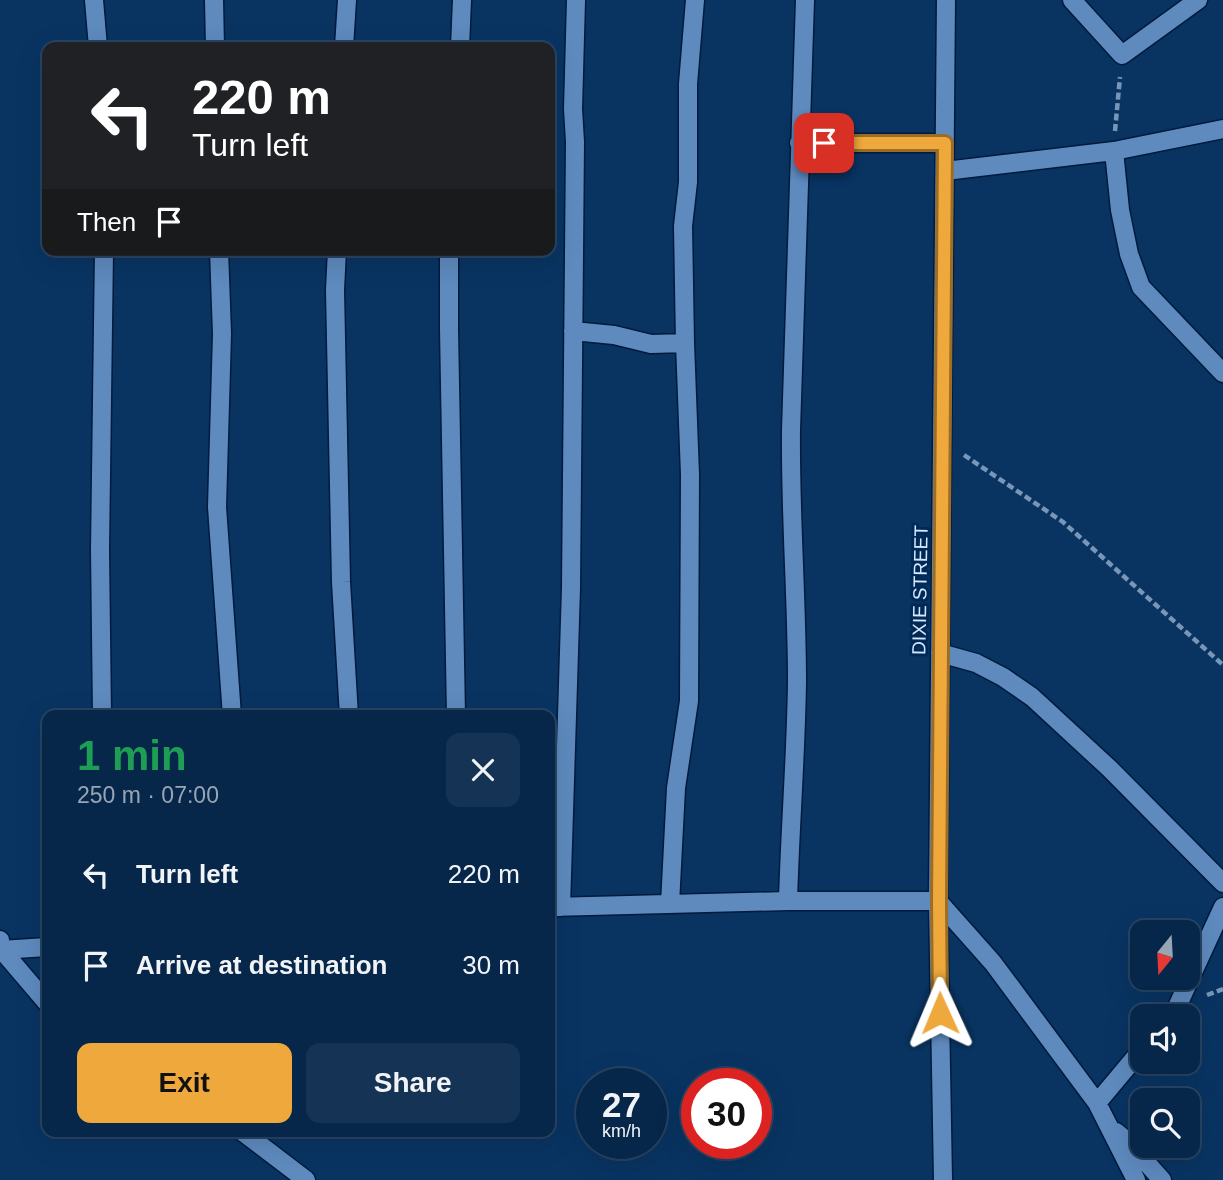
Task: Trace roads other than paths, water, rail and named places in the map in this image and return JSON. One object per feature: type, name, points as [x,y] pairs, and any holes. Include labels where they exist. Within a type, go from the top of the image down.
[{"type":"street","points":[[94,0],[98,42]]},
{"type":"street","points":[[214,0],[215,42]]},
{"type":"street","points":[[344,42],[347,0]]},
{"type":"street","points":[[460,42],[462,0]]},
{"type":"street","points":[[576,0],[573,89],[575,142],[571,588],[555,907],[788,901],[939,901],[993,963],[1097,1103],[1136,1180]]},
{"type":"street","points":[[670,904],[676,788],[689,701],[691,475],[683,226],[688,182],[688,84],[695,0]]},
{"type":"street","points":[[788,901],[790,811],[796,748],[797,629],[790,471],[805,0]]},
{"type":"street","name":"DIXIE STREET","points":[[943,1180],[939,901],[946,0]]},
{"type":"street","points":[[1072,0],[1122,55],[1198,0]]},
{"type":"street","points":[[945,171],[1114,151],[1223,129]]},
{"type":"street","points":[[799,143],[945,143]]},
{"type":"street","points":[[1114,151],[1129,254],[1141,286],[1223,373]]},
{"type":"street","points":[[102,710],[100,550],[104,256]]},
{"type":"street","points":[[219,256],[222,334],[217,507],[232,710]]},
{"type":"street","points":[[337,256],[335,290],[341,582],[349,710]]},
{"type":"street","points":[[449,256],[456,710]]},
{"type":"street","points":[[573,331],[614,335],[651,344],[685,343]]},
{"type":"street","points":[[940,653],[976,663],[1003,677],[1031,697],[1109,768],[1223,883]]},
{"type":"street","points":[[1178,1004],[1223,907]]},
{"type":"street","points":[[0,946],[42,947]]},
{"type":"street","points":[[0,946],[42,997]]},
{"type":"street","points":[[1097,1103],[1130,1064]]},
{"type":"street","points":[[1109,1126],[1128,1142],[1161,1180]]},
{"type":"street","points":[[250,1137],[306,1180]]}]
